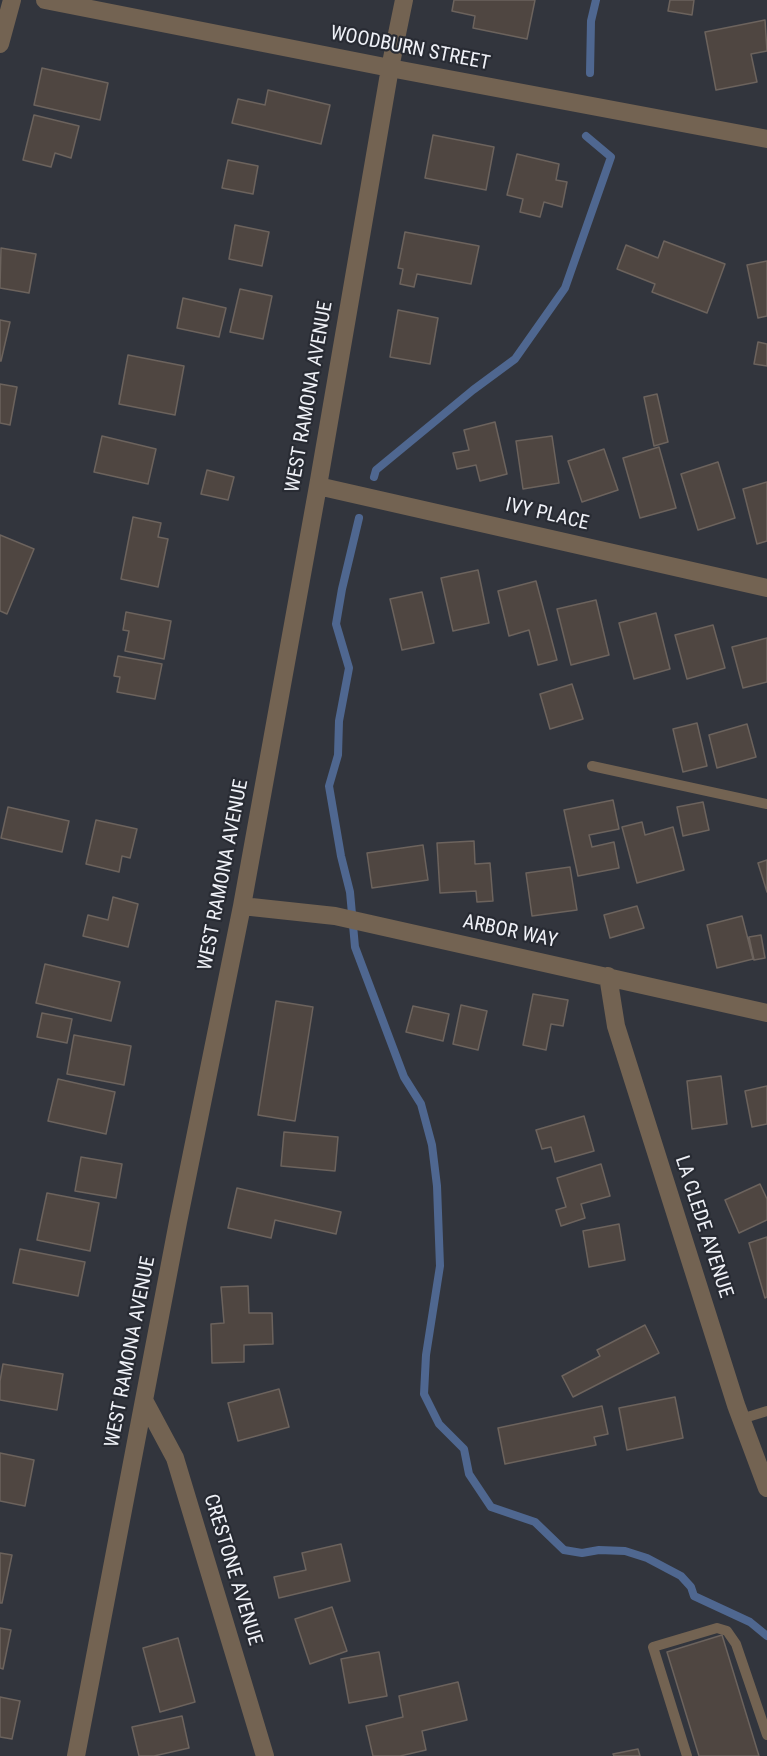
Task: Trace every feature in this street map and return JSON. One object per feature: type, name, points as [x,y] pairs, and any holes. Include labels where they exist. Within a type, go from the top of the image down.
[{"type":"street","points":[[0,44],[12,0]]},
{"type":"street","name":"WOODBURN STREET","points":[[45,0],[767,139]]},
{"type":"street","name":"WEST RAMONA AVENUE","points":[[76,1756],[180,1210],[242,906],[390,68],[404,0]]},
{"type":"street","name":"IVY PLACE","points":[[318,486],[767,588]]},
{"type":"street","name":"ARBOR WAY","points":[[242,906],[335,916],[767,1013]]},
{"type":"street","name":"LA CLEDE AVENUE","points":[[608,976],[616,1026],[741,1419],[767,1488]]},
{"type":"street","name":"CRESTONE AVENUE","points":[[145,1402],[175,1458],[265,1756]]},
{"type":"lane","points":[[592,766],[767,804]]},
{"type":"lane","points":[[741,1419],[767,1412]]},
{"type":"lane","points":[[687,1756],[653,1647],[717,1628],[726,1631],[736,1644],[767,1735]]},
{"type":"building","points":[[454,0],[535,0],[527,39],[473,28],[475,16],[452,11]]},
{"type":"building","points":[[670,0],[694,0],[692,15],[668,11]]},
{"type":"building","points":[[765,20],[767,51],[751,54],[757,82],[716,90],[705,32]]},
{"type":"building","points":[[42,68],[108,83],[100,120],[34,105]]},
{"type":"building","points":[[268,90],[330,105],[321,144],[232,123],[238,99],[265,105]]},
{"type":"building","points":[[34,115],[79,126],[71,158],[55,153],[51,167],[23,160]]},
{"type":"building","points":[[433,135],[494,147],[486,190],[425,178]]},
{"type":"building","points":[[517,154],[559,164],[556,180],[567,182],[562,207],[544,202],[540,217],[520,212],[523,199],[507,195]]},
{"type":"building","points":[[228,160],[258,166],[253,194],[222,188]]},
{"type":"building","points":[[235,225],[269,232],[262,266],[229,259]]},
{"type":"building","points":[[405,232],[479,246],[471,284],[417,274],[414,287],[400,284],[403,269],[398,268]]},
{"type":"building","points":[[664,241],[725,264],[707,313],[652,292],[655,284],[617,269],[626,245],[658,258]]},
{"type":"building","points":[[1,248],[36,254],[29,293],[0,288]]},
{"type":"building","points":[[767,261],[767,316],[758,318],[747,265]]},
{"type":"building","points":[[240,289],[272,296],[263,339],[230,332]]},
{"type":"building","points":[[183,298],[226,308],[219,337],[177,328]]},
{"type":"building","points":[[398,310],[438,318],[430,364],[390,357]]},
{"type":"building","points":[[0,320],[10,322],[1,361],[0,361]]},
{"type":"building","points":[[758,342],[767,344],[767,366],[754,364]]},
{"type":"building","points":[[128,355],[184,366],[175,415],[119,404]]},
{"type":"building","points":[[0,384],[17,387],[10,425],[0,423]]},
{"type":"building","points":[[657,394],[668,442],[654,446],[644,397]]},
{"type":"building","points":[[495,422],[507,474],[480,481],[476,465],[457,469],[453,453],[469,450],[464,430]]},
{"type":"building","points":[[102,436],[156,449],[148,484],[94,472]]},
{"type":"building","points":[[552,436],[559,483],[523,489],[516,441]]},
{"type":"building","points":[[659,447],[676,508],[640,518],[623,458]]},
{"type":"building","points":[[604,449],[618,490],[582,502],[568,461]]},
{"type":"building","points":[[718,462],[735,518],[698,530],[681,474]]},
{"type":"building","points":[[207,470],[234,477],[228,500],[201,494]]},
{"type":"building","points":[[767,482],[767,541],[757,544],[743,489]]},
{"type":"building","points":[[133,517],[161,523],[158,537],[168,539],[158,587],[121,579]]},
{"type":"building","points":[[0,535],[34,549],[7,614],[0,611]]},
{"type":"building","points":[[478,570],[489,623],[453,631],[441,578]]},
{"type":"building","points":[[536,581],[557,660],[538,665],[529,630],[509,636],[498,591]]},
{"type":"building","points":[[422,592],[434,643],[402,650],[390,599]]},
{"type":"building","points":[[596,600],[609,655],[571,665],[557,609]]},
{"type":"building","points":[[126,612],[171,621],[164,659],[125,651],[129,631],[123,630]]},
{"type":"building","points":[[656,613],[670,669],[634,679],[619,623]]},
{"type":"building","points":[[713,625],[725,668],[687,679],[675,635]]},
{"type":"building","points":[[767,638],[767,682],[743,688],[732,647]]},
{"type":"building","points":[[118,656],[162,664],[155,699],[117,692],[120,677],[114,676]]},
{"type":"building","points":[[572,684],[583,719],[550,729],[540,694]]},
{"type":"building","points":[[697,723],[707,766],[683,772],[673,729]]},
{"type":"building","points":[[747,724],[756,757],[717,768],[709,735]]},
{"type":"building","points":[[613,800],[619,829],[589,835],[592,847],[614,842],[619,868],[578,876],[564,810]]},
{"type":"building","points":[[703,802],[709,830],[683,836],[677,807]]},
{"type":"building","points":[[8,807],[69,821],[62,852],[1,838]]},
{"type":"building","points":[[96,820],[137,829],[130,858],[122,856],[119,872],[86,864]]},
{"type":"building","points":[[642,822],[645,835],[673,827],[684,870],[637,883],[622,827]]},
{"type":"building","points":[[474,841],[475,864],[490,863],[493,901],[477,902],[476,891],[440,893],[437,843]]},
{"type":"building","points":[[423,845],[428,880],[372,888],[367,853]]},
{"type":"building","points":[[767,860],[767,892],[758,863]]},
{"type":"building","points":[[570,867],[577,910],[532,916],[526,873]]},
{"type":"building","points":[[113,897],[138,904],[128,947],[83,936],[88,915],[108,920]]},
{"type":"building","points":[[637,906],[644,928],[610,938],[604,915]]},
{"type":"building","points":[[742,916],[753,959],[717,968],[707,925]]},
{"type":"building","points":[[761,935],[765,958],[754,960],[749,937]]},
{"type":"building","points":[[45,964],[120,982],[111,1021],[36,1003]]},
{"type":"building","points":[[533,994],[568,1000],[563,1026],[551,1024],[546,1050],[523,1045]]},
{"type":"building","points":[[276,1001],[313,1007],[295,1121],[258,1115]]},
{"type":"building","points":[[461,1005],[487,1011],[478,1050],[453,1044]]},
{"type":"building","points":[[413,1006],[449,1014],[443,1041],[406,1032]]},
{"type":"building","points":[[42,1013],[72,1019],[67,1043],[37,1037]]},
{"type":"building","points":[[74,1035],[131,1046],[124,1085],[67,1074]]},
{"type":"building","points":[[721,1076],[727,1124],[692,1129],[687,1081]]},
{"type":"building","points":[[58,1079],[115,1092],[106,1134],[48,1121]]},
{"type":"building","points":[[767,1086],[767,1124],[752,1127],[745,1091]]},
{"type":"building","points":[[584,1116],[594,1151],[555,1162],[551,1147],[542,1149],[536,1130]]},
{"type":"building","points":[[284,1132],[338,1137],[335,1171],[281,1166]]},
{"type":"building","points":[[81,1157],[122,1164],[116,1198],[75,1191]]},
{"type":"building","points":[[601,1164],[610,1196],[581,1204],[585,1218],[561,1226],[556,1210],[566,1207],[557,1178]]},
{"type":"building","points":[[760,1184],[767,1199],[767,1220],[739,1233],[725,1200]]},
{"type":"building","points":[[237,1188],[341,1212],[336,1234],[275,1220],[271,1238],[228,1228]]},
{"type":"building","points":[[47,1193],[99,1203],[90,1251],[37,1240]]},
{"type":"building","points":[[619,1224],[625,1260],[589,1267],[583,1231]]},
{"type":"building","points":[[767,1237],[767,1297],[765,1298],[749,1243]]},
{"type":"building","points":[[20,1249],[85,1262],[78,1296],[13,1283]]},
{"type":"building","points":[[248,1286],[249,1313],[272,1313],[273,1344],[244,1345],[244,1362],[212,1363],[211,1324],[224,1323],[221,1287]]},
{"type":"building","points":[[645,1325],[659,1353],[573,1397],[562,1376],[600,1356],[597,1350]]},
{"type":"building","points":[[3,1364],[63,1374],[57,1410],[0,1400]]},
{"type":"building","points":[[279,1389],[289,1427],[238,1441],[228,1403]]},
{"type":"building","points":[[675,1397],[683,1438],[627,1450],[619,1408]]},
{"type":"building","points":[[602,1406],[608,1434],[594,1437],[596,1445],[505,1464],[498,1428]]},
{"type":"building","points":[[0,1453],[34,1460],[25,1506],[0,1501]]},
{"type":"building","points":[[341,1544],[350,1581],[279,1598],[274,1577],[306,1570],[302,1553]]},
{"type":"building","points":[[0,1553],[12,1555],[2,1603],[0,1603]]},
{"type":"building","points":[[332,1607],[347,1651],[310,1664],[295,1619]]},
{"type":"building","points":[[0,1628],[11,1630],[3,1669],[0,1668]]},
{"type":"building","points":[[722,1635],[759,1756],[699,1756],[667,1652]]},
{"type":"building","points":[[178,1638],[195,1702],[160,1712],[143,1648]]},
{"type":"building","points":[[379,1652],[387,1696],[349,1703],[341,1659]]},
{"type":"building","points":[[458,1682],[467,1720],[422,1731],[426,1750],[400,1756],[373,1756],[366,1726],[403,1717],[399,1696]]},
{"type":"building","points":[[0,1697],[20,1701],[12,1739],[0,1737]]},
{"type":"building","points":[[182,1716],[189,1748],[154,1756],[139,1756],[132,1727]]},
{"type":"building","points":[[638,1749],[640,1756],[614,1756],[613,1754]]},
{"type":"waterway","points":[[590,73],[591,21],[596,0]]},
{"type":"waterway","points":[[374,477],[376,470],[473,390],[515,359],[565,288],[611,157],[586,136]]},
{"type":"waterway","points":[[359,518],[336,624],[349,668],[339,721],[338,755],[329,786],[341,856],[350,892],[355,947],[404,1077],[421,1104],[432,1145],[437,1186],[440,1266],[426,1355],[424,1394],[439,1424],[464,1449],[469,1474],[491,1507],[535,1522],[564,1550],[582,1553],[599,1550],[625,1551],[647,1558],[681,1576],[691,1587],[694,1596],[750,1622],[767,1636]]}]
